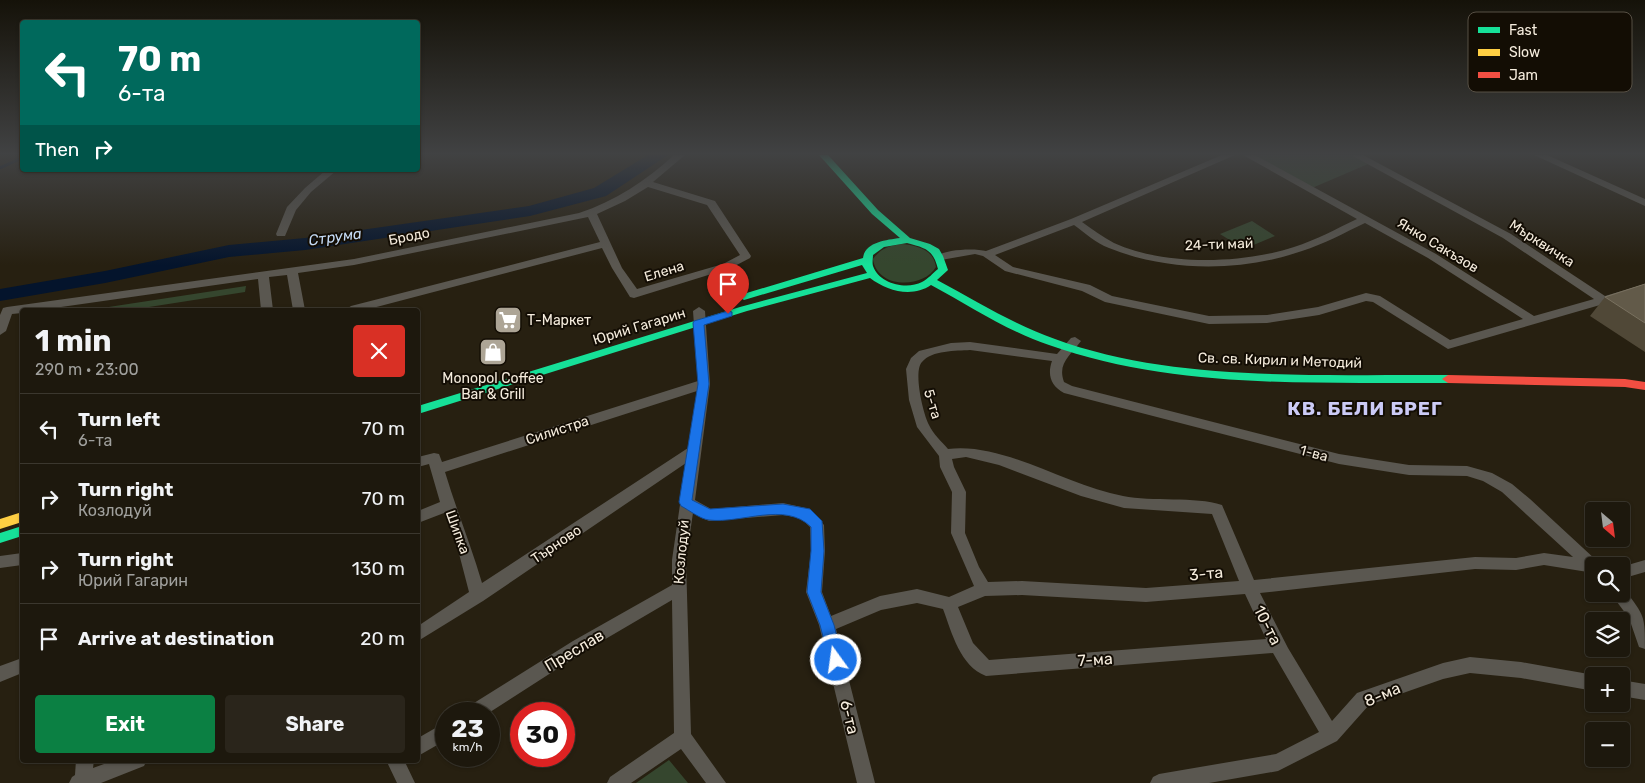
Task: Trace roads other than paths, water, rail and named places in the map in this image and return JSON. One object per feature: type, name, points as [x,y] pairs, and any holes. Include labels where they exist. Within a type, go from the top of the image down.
[{"type":"main road","points":[[856,192],[875,212],[907,240]]},
{"type":"main road","points":[[875,212],[883,243]]},
{"type":"main road","points":[[907,240],[930,247],[941,257],[943,266],[937,278],[921,286],[900,288],[880,282],[870,275],[865,261],[873,249],[883,243],[907,240]]},
{"type":"main road","name":"Юрий Гагарин","points":[[420,409],[865,261]]},
{"type":"main road","name":"Юрий Гагарин","points":[[561,353],[870,275]]},
{"type":"main road","name":"Св. св. Кирил и Методий","points":[[937,278],[1007,310],[1067,349],[1131,365],[1234,375],[1625,383],[1645,386]]},
{"type":"main road","name":"Св. св. Кирил и Методий","points":[[1067,349],[1220,365],[1577,372],[1645,376]]},
{"type":"main road","points":[[0,524],[20,518]]},
{"type":"main road","points":[[0,538],[20,532]]},
{"type":"street","points":[[281,234],[290,209],[307,192]]},
{"type":"street","name":"Бродо","points":[[28,308],[354,262],[464,241],[591,213],[622,200],[634,192]]},
{"type":"street","name":"Елена","points":[[606,244],[634,294],[727,266],[746,256],[711,203],[674,192]]},
{"type":"street","points":[[988,254],[1075,221],[1144,192]]},
{"type":"street","name":"Янко Сакъзов","points":[[1314,192],[1432,256],[1532,320]]},
{"type":"street","name":"Мърквичка","points":[[1424,192],[1507,236],[1605,301]]},
{"type":"street","points":[[1620,192],[1645,203]]},
{"type":"street","points":[[359,308],[606,244],[591,213]]},
{"type":"street","name":"24-ти май","points":[[1075,221],[1096,237],[1131,251],[1183,261],[1219,262],[1252,259],[1292,251],[1366,220]]},
{"type":"street","points":[[941,257],[975,251],[988,254],[1009,269],[1086,288],[1108,299],[1160,312],[1209,320],[1267,319],[1319,311],[1366,297],[1385,303],[1448,346],[1645,288]]},
{"type":"street","points":[[292,271],[299,308]]},
{"type":"street","points":[[263,275],[267,308]]},
{"type":"street","name":"Бродо","points":[[0,331],[7,311],[20,309]]},
{"type":"street","name":"Козлодуй","points":[[683,737],[678,589],[679,560],[704,384],[698,317]]},
{"type":"street","name":"5-та","points":[[984,589],[973,570],[958,533],[959,492],[947,467],[944,455],[923,427],[915,400],[912,381],[915,361],[923,354],[951,347],[1067,349]]},
{"type":"street","name":"1-ва","points":[[1067,349],[1055,374],[1059,385],[1090,396],[1339,459],[1401,470],[1467,471],[1486,477],[1507,488],[1585,558]]},
{"type":"street","name":"Силистра","points":[[437,469],[704,384]]},
{"type":"street","name":"Търново","points":[[420,633],[693,452]]},
{"type":"street","name":"10-та","points":[[944,455],[966,452],[1002,460],[1086,492],[1124,502],[1217,509],[1247,586],[1299,686],[1331,735]]},
{"type":"street","points":[[420,462],[434,458],[437,469]]},
{"type":"street","name":"Шипка","points":[[437,469],[448,505],[463,542],[478,596]]},
{"type":"street","name":"6-та","points":[[686,502],[709,514],[783,509],[805,513],[817,525],[818,551],[814,592],[827,625],[866,783]]},
{"type":"street","points":[[420,516],[448,505]]},
{"type":"street","points":[[0,562],[20,559]]},
{"type":"street","name":"3-та","points":[[949,604],[984,589],[1022,588],[1146,594],[1281,585],[1475,563],[1516,564],[1544,559],[1585,565]]},
{"type":"street","points":[[1630,570],[1645,566]]},
{"type":"street","name":"Преслав","points":[[491,702],[579,646],[678,589]]},
{"type":"street","points":[[827,625],[880,603],[917,596],[949,604]]},
{"type":"street","points":[[1627,602],[1640,615],[1645,642]]},
{"type":"street","name":"7-ма","points":[[949,604],[970,653],[976,662],[986,668],[1278,645]]},
{"type":"street","name":"8-ма","points":[[1159,783],[1278,762],[1331,735],[1363,699],[1442,671],[1470,665],[1521,670],[1585,681]]},
{"type":"street","points":[[0,674],[20,667]]},
{"type":"street","points":[[1630,690],[1645,692]]},
{"type":"street","points":[[420,747],[435,737]]},
{"type":"street","points":[[616,783],[683,737],[717,783]]},
{"type":"street","points":[[81,782],[84,763]]},
{"type":"street","points":[[81,782],[130,763]]},
{"type":"street","points":[[398,763],[406,783]]},
{"type":"waterway","name":"Струма","points":[[0,295],[105,277],[229,251],[305,244],[530,211],[601,192]]},
{"type":"place","name":"Т-Маркет","points":[[508,320]]},
{"type":"place","name":"Monopol Coffee Bar & Grill","points":[[493,352]]},
{"type":"district","name":"КВ. БЕЛИ БРЕГ","points":[[1365,408]]}]
